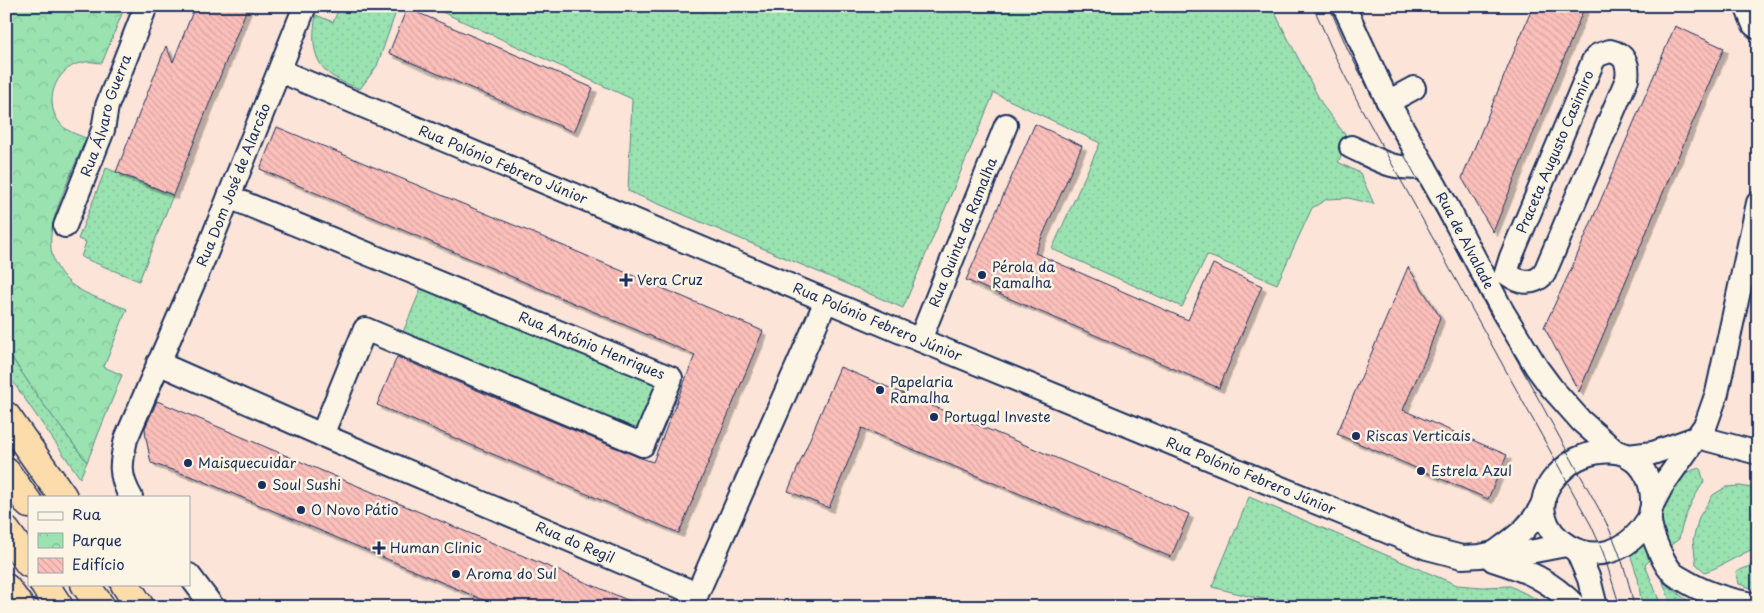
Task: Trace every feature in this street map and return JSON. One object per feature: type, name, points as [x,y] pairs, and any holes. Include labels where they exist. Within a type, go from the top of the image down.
[{"type":"highway","points":[[6,416],[62,496]]},
{"type":"highway","points":[[6,472],[28,503]]},
{"type":"highway","points":[[6,530],[28,562]]},
{"type":"highway","points":[[45,586],[59,607]]},
{"type":"highway","points":[[86,586],[101,607]]},
{"type":"highway","points":[[126,586],[140,607]]},
{"type":"highway","points":[[6,588],[20,607]]},
{"type":"street","name":"Rua Álvaro Guerra","points":[[65,226],[103,130],[107,106],[146,6]]},
{"type":"street","name":"Rua Dom José de Alarcão","points":[[131,496],[123,480],[120,464],[126,439],[229,196],[306,6]]},
{"type":"street","name":"Rua de Alvalade","points":[[1344,6],[1388,102],[1503,312],[1537,368],[1581,421],[1622,454]]},
{"type":"street","name":"Praceta Augusto Casimiro","points":[[1604,52],[1617,53],[1626,62],[1627,78],[1548,267],[1540,278],[1533,282],[1516,280],[1506,273],[1593,61],[1604,52]]},
{"type":"street","name":"Rua Polónio Febrero Júnior","points":[[280,71],[826,301],[1428,548],[1462,557],[1519,554],[1571,548]]},
{"type":"street","points":[[1388,102],[1414,88]]},
{"type":"street","name":"Rua Quinta da Ramalha","points":[[920,340],[1006,125]]},
{"type":"street","points":[[1351,147],[1394,167],[1403,169],[1425,167]]},
{"type":"street","name":"Rua António Henriques","points":[[229,196],[671,378],[643,445],[364,329],[322,435]]},
{"type":"street","points":[[1544,501],[1545,516],[1549,528],[1554,536],[1571,548],[1589,553],[1618,549],[1629,543],[1642,530],[1662,486],[1706,424],[1717,393],[1758,202]]},
{"type":"street","name":"Rua do Regil","points":[[158,363],[700,600],[826,301]]},
{"type":"street","points":[[1487,555],[1529,526],[1538,515],[1553,479],[1572,461],[1584,455],[1596,452],[1622,454],[1653,453],[1698,437],[1758,453]]},
{"type":"street","points":[[1622,454],[1640,466],[1647,476],[1651,488],[1651,510],[1655,539],[1665,562],[1674,574],[1699,589],[1720,597],[1758,605]]},
{"type":"street","points":[[1571,548],[1589,579],[1596,607]]},
{"type":"street","name":"Rua Polónio Febrero Júnior","points":[[1487,555],[1536,576],[1559,590],[1576,607]]},
{"type":"street","points":[[190,576],[213,607]]},
{"type":"green space","points":[[6,6],[125,6],[102,63],[86,62],[76,64],[68,69],[56,84],[52,103],[54,113],[61,125],[75,134],[86,138],[65,188],[52,226],[51,250],[54,262],[61,273],[77,288],[127,309],[104,367],[122,375],[87,462],[41,401],[6,349]]},
{"type":"green space","points":[[340,6],[398,6],[377,66],[360,89],[338,80],[325,70],[320,63],[315,48],[316,15],[333,22]]},
{"type":"green space","points":[[429,6],[1273,6],[1323,106],[1350,141],[1338,162],[1360,173],[1374,204],[1348,198],[1327,199],[1312,208],[1277,284],[1207,255],[1182,307],[1052,249],[1100,143],[994,93],[903,308],[628,191],[632,99]]},
{"type":"green space","points":[[106,168],[173,195],[139,281],[81,257],[86,242],[78,239]]},
{"type":"green space","points":[[422,286],[659,383],[638,435],[401,337]]},
{"type":"green space","points":[[6,349],[41,401],[87,462],[80,478],[6,372]]},
{"type":"green space","points":[[1700,468],[1704,482],[1688,510],[1679,539],[1667,548],[1660,530],[1665,506],[1678,482],[1690,471]]},
{"type":"green space","points":[[1740,486],[1758,489],[1758,547],[1705,572],[1696,564],[1693,540],[1699,517],[1713,495],[1726,487]]},
{"type":"green space","points":[[1249,497],[1457,585],[1482,587],[1510,586],[1537,599],[1545,607],[1308,607],[1252,597],[1212,587]]},
{"type":"green space","points":[[1646,541],[1652,558],[1645,565],[1662,607],[1642,607],[1638,578],[1630,554]]},
{"type":"green space","points":[[1758,562],[1758,590],[1739,584],[1736,572]]},
{"type":"green space","points":[[1663,582],[1688,601],[1710,607],[1672,607]]},
{"type":"building","points":[[195,6],[248,6],[173,195],[116,172],[166,46],[173,62]]},
{"type":"building","points":[[1533,6],[1585,6],[1493,232],[1462,178]]},
{"type":"building","points":[[407,8],[593,88],[574,132],[389,53]]},
{"type":"building","points":[[1675,26],[1724,48],[1579,392],[1544,327],[1573,265]]},
{"type":"building","points":[[1035,124],[1082,146],[1035,253],[1188,320],[1213,264],[1262,286],[1219,388],[966,280]]},
{"type":"building","points":[[277,127],[763,331],[679,533],[377,405],[397,357],[653,462],[695,355],[260,169]]},
{"type":"building","points":[[1408,267],[1440,317],[1429,350],[1403,410],[1507,455],[1488,499],[1337,434]]},
{"type":"building","points":[[840,367],[1189,514],[1171,557],[862,428],[829,508],[788,491]]},
{"type":"building","points":[[157,401],[644,607],[500,607],[196,478],[151,463],[145,428]]},
{"type":"tram line","points":[[1313,6],[1360,106],[1591,525],[1603,552],[1620,607]]},
{"type":"tram line","points":[[1329,6],[1348,50],[1374,100],[1604,518],[1622,561],[1634,607]]},
{"type":"place","name":"Pérola da Ramalha","points":[[982,275]]},
{"type":"place","name":"Vera Cruz","points":[[626,280]]},
{"type":"place","name":"Papelaria Ramalha","points":[[880,390]]},
{"type":"place","name":"Portugal Investe","points":[[934,417]]},
{"type":"place","name":"Riscas Verticais","points":[[1356,436]]},
{"type":"place","name":"Maisquecuidar","points":[[188,463]]},
{"type":"place","name":"Estrela Azul","points":[[1421,471]]},
{"type":"place","name":"Soul Sushi","points":[[262,485]]},
{"type":"place","name":"O Novo Pátio","points":[[301,510]]},
{"type":"place","name":"Human Clinic","points":[[379,548]]},
{"type":"place","name":"Aroma do Sul","points":[[456,574]]}]
